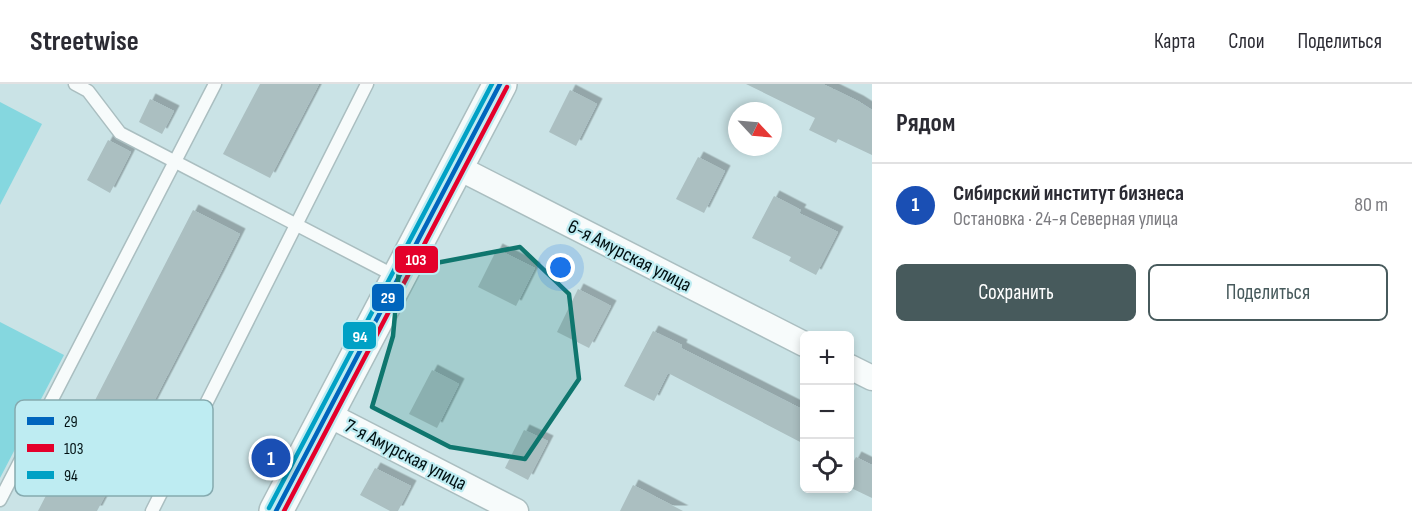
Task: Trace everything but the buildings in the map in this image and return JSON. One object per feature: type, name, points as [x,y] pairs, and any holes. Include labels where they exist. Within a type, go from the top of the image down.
[{"type":"main road","points":[[276,511],[500,84]]},
{"type":"street","name":"6-я Амурская улица","points":[[457,167],[800,342]]},
{"type":"street","points":[[854,369],[872,378]]},
{"type":"street","name":"7-я Амурская улица","points":[[327,414],[516,511]]},
{"type":"lane","points":[[75,84],[88,91],[120,133],[398,278]]},
{"type":"lane","points":[[52,400],[215,84]]},
{"type":"lane","points":[[207,400],[367,84]]},
{"type":"lane","points":[[0,500],[15,471]]},
{"type":"lane","points":[[152,511],[159,496]]},
{"type":"highlighted area","points":[[520,247],[569,294],[579,379],[525,459],[450,447],[372,407],[393,336],[399,270]]},
{"type":"shaded area","points":[[0,102],[42,124],[0,205]]},
{"type":"shaded area","points":[[0,322],[64,355],[41,400],[15,400],[15,449],[0,478]]},
{"type":"transit line","name":"94","points":[[269,508],[492,84]]},
{"type":"transit line","name":"29","points":[[276,511],[500,84]]},
{"type":"transit line","name":"103","points":[[284,511],[507,87]]},
{"type":"place","name":"Сибирский институт бизнеса","points":[[271,458]]}]
